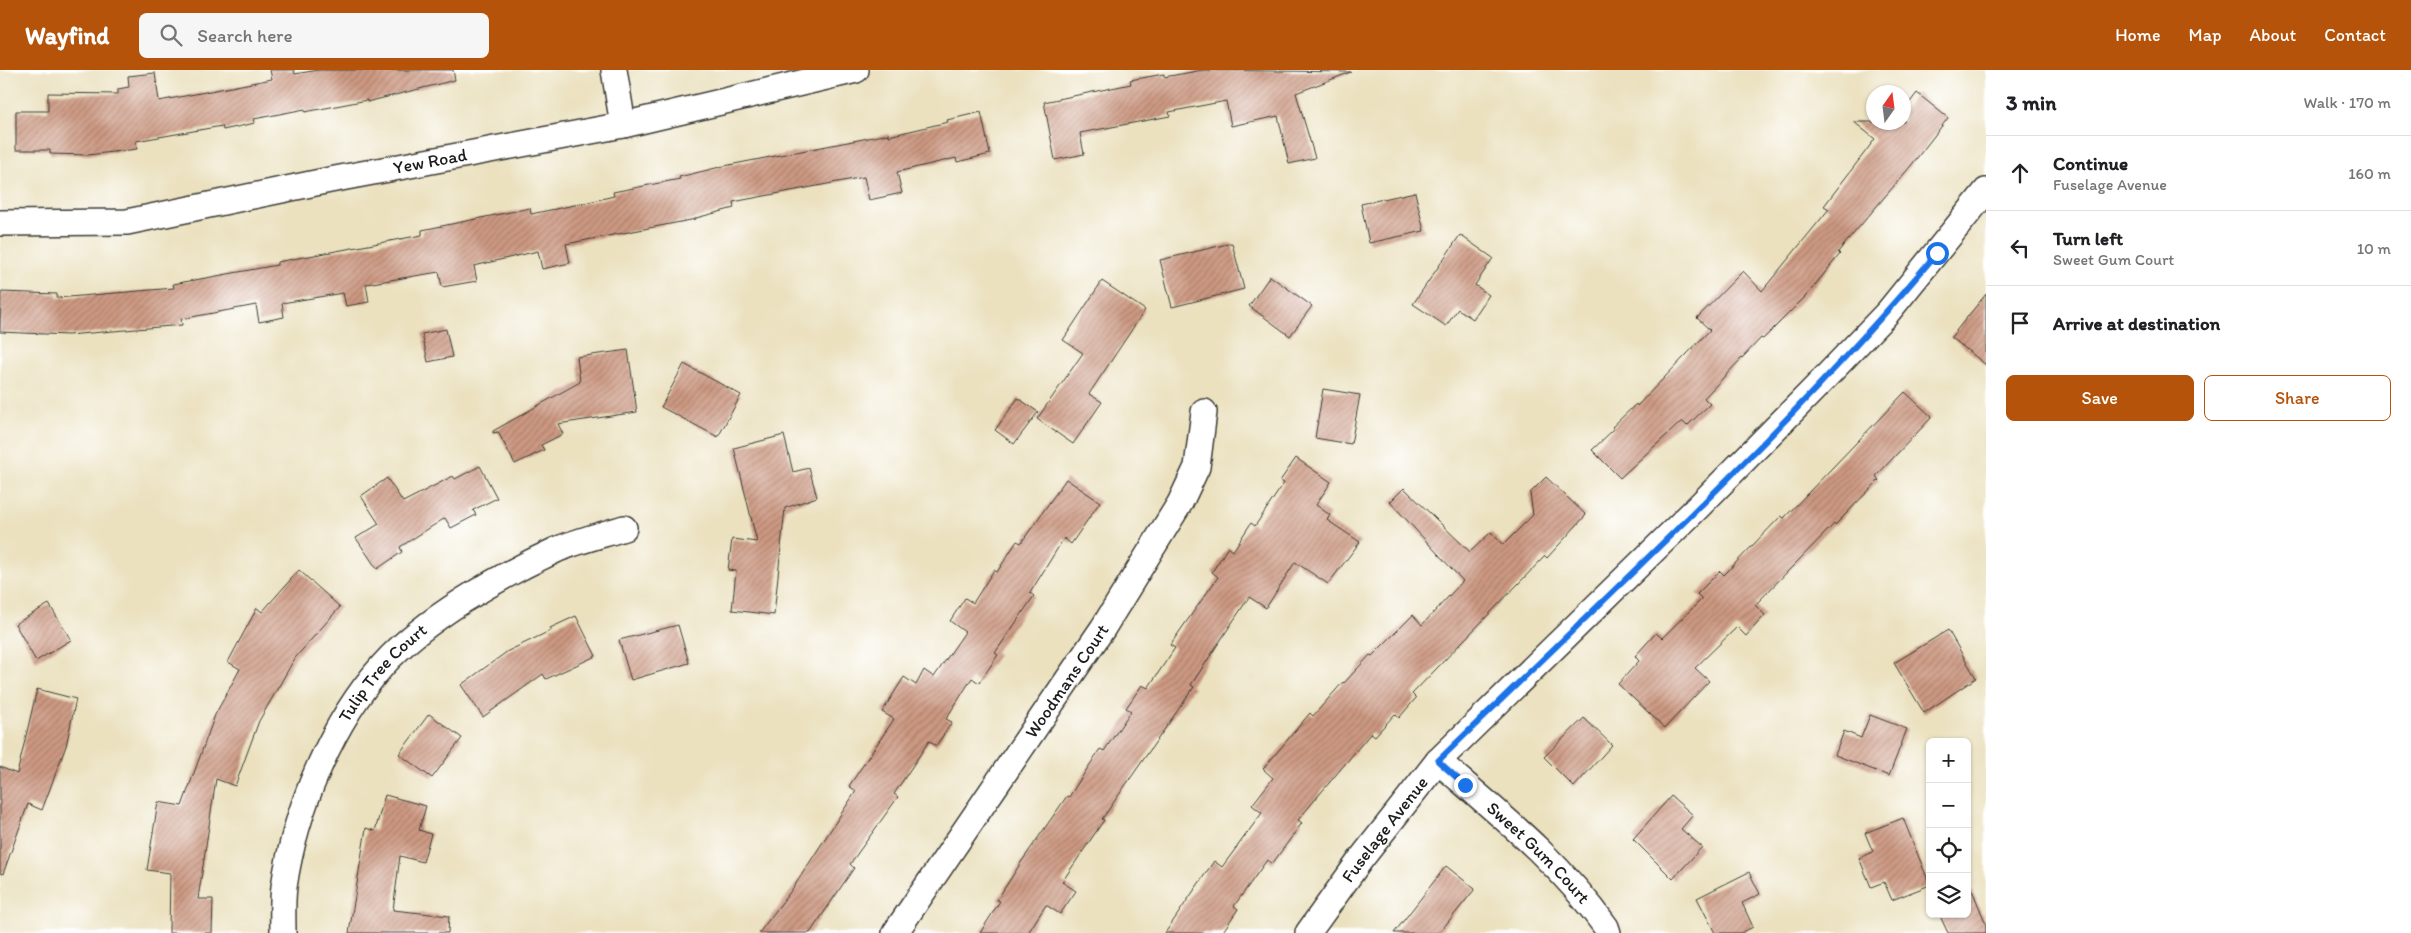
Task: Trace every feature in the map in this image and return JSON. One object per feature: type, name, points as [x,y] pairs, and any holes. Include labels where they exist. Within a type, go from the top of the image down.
[{"type":"street","points":[[614,70],[623,125]]},
{"type":"street","name":"Yew Road","points":[[0,223],[127,222],[330,180],[623,125],[856,70]]},
{"type":"street","name":"Fuselage Avenue","points":[[1308,933],[1361,859],[1438,761],[1698,507],[1823,380],[1888,312],[1986,191]]},
{"type":"street","name":"Woodmans Court","points":[[895,933],[1103,628],[1180,503],[1197,467],[1204,412]]},
{"type":"street","name":"Tulip Tree Court","points":[[283,933],[284,888],[297,832],[315,778],[336,729],[356,697],[384,664],[420,631],[478,592],[557,550],[624,528]]},
{"type":"street","name":"Sweet Gum Court","points":[[1438,761],[1546,856],[1584,895],[1606,927],[1608,933]]},
{"type":"building","points":[[270,70],[294,70],[295,74],[318,70],[453,70],[455,80],[367,102],[367,100],[305,112],[305,109],[254,119],[255,123],[223,130],[222,126],[136,141],[137,149],[88,155],[50,154],[50,150],[16,150],[16,111],[48,111],[48,93],[118,94],[118,89],[129,87],[128,76],[155,73],[159,101],[272,79]]},
{"type":"building","points":[[1203,70],[1351,72],[1296,93],[1315,158],[1289,164],[1278,116],[1231,126],[1226,101],[1169,112],[1170,116],[1080,133],[1084,154],[1055,160],[1044,102],[1131,84],[1130,80],[1164,74],[1164,77]]},
{"type":"building","points":[[1917,93],[1948,118],[1910,167],[1838,252],[1840,254],[1806,296],[1763,339],[1761,338],[1704,398],[1710,404],[1687,426],[1682,421],[1620,478],[1592,450],[1614,429],[1612,427],[1636,404],[1637,406],[1710,330],[1697,318],[1743,271],[1762,291],[1829,209],[1824,206],[1875,139],[1854,122],[1866,122],[1866,130],[1911,130],[1911,101]]},
{"type":"building","points":[[981,112],[990,154],[957,162],[956,158],[897,172],[902,193],[869,200],[864,177],[733,202],[734,208],[696,219],[566,244],[570,263],[542,269],[538,251],[474,266],[477,281],[442,287],[439,272],[366,284],[369,302],[346,306],[343,293],[282,303],[284,317],[259,322],[256,305],[181,319],[182,325],[68,335],[0,332],[1,292],[57,294],[57,298],[174,288],[173,284],[277,265],[277,262],[422,235],[422,230],[530,208],[531,214],[589,202],[614,196],[613,192],[680,179],[679,177],[724,166],[889,134],[889,136]]},
{"type":"building","points":[[1415,192],[1424,231],[1369,243],[1361,204]]},
{"type":"building","points":[[1460,235],[1493,258],[1475,285],[1489,295],[1473,319],[1458,309],[1446,326],[1413,304]]},
{"type":"building","points":[[1232,243],[1244,289],[1172,307],[1160,260]]},
{"type":"building","points":[[1270,276],[1312,306],[1290,336],[1249,306]]},
{"type":"building","points":[[1102,281],[1145,310],[1089,394],[1102,402],[1073,444],[1037,419],[1083,353],[1063,340]]},
{"type":"building","points":[[1986,294],[1986,365],[1951,337]]},
{"type":"building","points":[[446,329],[452,357],[428,362],[422,334]]},
{"type":"building","points":[[628,350],[637,412],[558,424],[563,434],[541,445],[544,450],[515,464],[498,432],[493,433],[493,431],[580,382],[577,357]]},
{"type":"building","points":[[684,364],[741,395],[718,437],[661,407]]},
{"type":"building","points":[[1323,389],[1360,395],[1351,444],[1315,438]]},
{"type":"building","points":[[1905,392],[1932,417],[1876,476],[1879,480],[1755,605],[1765,615],[1746,636],[1737,627],[1695,668],[1709,681],[1665,728],[1618,684],[1639,661],[1635,656],[1656,633],[1662,638],[1702,599],[1697,594],[1720,571],[1724,575],[1781,516],[1784,518]]},
{"type":"building","points":[[1018,398],[1038,412],[1014,444],[995,430]]},
{"type":"building","points":[[784,435],[793,472],[809,468],[817,497],[785,508],[774,615],[732,610],[736,571],[728,570],[732,539],[757,542],[734,448]]},
{"type":"building","points":[[1296,458],[1331,482],[1316,505],[1330,515],[1327,520],[1360,542],[1328,584],[1295,562],[1266,608],[1249,597],[1191,685],[1194,687],[1102,819],[1104,820],[1062,882],[1076,891],[1060,914],[1046,905],[1028,933],[980,933],[1000,901],[997,900],[1022,861],[1067,796],[1069,797],[1100,749],[1104,751],[1131,711],[1126,708],[1142,685],[1148,688],[1175,648],[1170,645],[1218,577],[1212,572],[1228,547],[1233,551],[1251,523],[1255,526],[1284,483],[1280,481]]},
{"type":"building","points":[[480,466],[497,498],[473,510],[476,515],[451,528],[445,518],[400,547],[402,552],[377,569],[356,538],[379,524],[361,496],[387,478],[403,502],[453,476],[455,479]]},
{"type":"building","points":[[1546,477],[1586,515],[1547,558],[1545,556],[1412,694],[1416,698],[1399,718],[1395,714],[1375,736],[1371,733],[1298,820],[1302,823],[1272,864],[1267,860],[1234,906],[1238,909],[1222,933],[1165,933],[1214,861],[1222,867],[1262,813],[1252,805],[1273,778],[1263,769],[1310,713],[1313,716],[1343,682],[1413,615],[1422,625],[1463,581],[1390,502],[1404,488],[1470,552],[1491,532],[1503,545],[1533,515],[1530,493]]},
{"type":"building","points":[[1066,479],[1100,502],[1071,544],[1064,538],[1030,593],[1034,596],[995,653],[998,655],[979,683],[972,678],[946,719],[952,722],[936,746],[929,741],[894,794],[898,797],[850,864],[854,868],[810,933],[759,933],[793,888],[856,791],[849,786],[894,719],[882,712],[904,677],[916,685],[924,670],[934,677],[965,632],[950,621],[965,598],[973,603],[994,570],[997,572],[1017,541],[1021,543]]},
{"type":"building","points":[[299,570],[340,607],[295,658],[259,721],[235,786],[216,779],[198,899],[213,899],[212,933],[169,933],[170,873],[147,870],[158,802],[182,806],[215,715],[240,669],[228,662],[257,608],[262,612]]},
{"type":"building","points":[[49,604],[71,640],[36,661],[15,624]]},
{"type":"building","points":[[576,616],[596,656],[546,679],[543,674],[483,717],[461,685],[508,651]]},
{"type":"building","points":[[678,625],[689,663],[631,680],[619,640]]},
{"type":"building","points":[[1948,630],[1976,678],[1924,713],[1894,663]]},
{"type":"building","points":[[37,689],[76,699],[66,746],[42,810],[28,804],[3,874],[0,873],[0,767],[17,774]]},
{"type":"building","points":[[429,714],[462,738],[432,778],[399,754]]},
{"type":"building","points":[[1870,715],[1907,729],[1889,776],[1835,755],[1844,731],[1861,738]]},
{"type":"building","points":[[1584,718],[1612,745],[1574,787],[1544,757]]},
{"type":"building","points":[[385,795],[426,806],[419,830],[431,834],[423,862],[400,856],[393,910],[449,916],[448,933],[349,933],[366,828],[375,831]]},
{"type":"building","points":[[1671,796],[1693,815],[1681,829],[1702,847],[1673,879],[1633,839]]},
{"type":"building","points":[[1903,818],[1926,875],[1926,887],[1892,900],[1884,882],[1871,887],[1859,858],[1873,852],[1865,833]]},
{"type":"building","points":[[1446,866],[1475,889],[1439,933],[1394,933]]},
{"type":"building","points":[[1749,872],[1760,894],[1742,903],[1753,927],[1741,933],[1715,933],[1697,898]]},
{"type":"building","points":[[1971,890],[1986,924],[1986,933],[1948,933],[1941,918],[1971,918]]},
{"type":"route","points":[[1465,785],[1438,761],[1698,507],[1816,387],[1888,312],[1937,253]]}]
